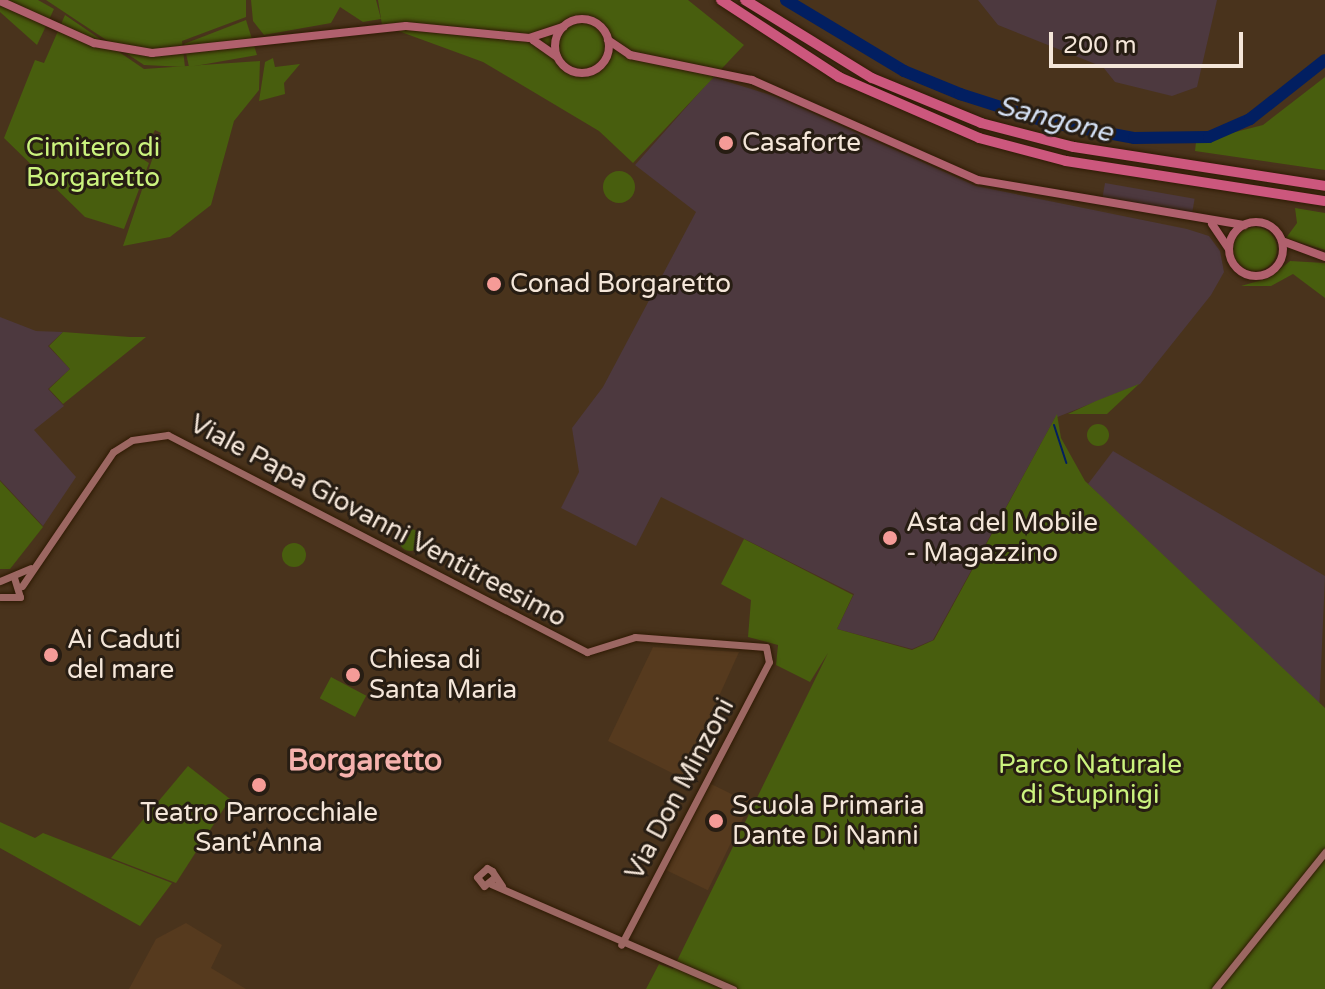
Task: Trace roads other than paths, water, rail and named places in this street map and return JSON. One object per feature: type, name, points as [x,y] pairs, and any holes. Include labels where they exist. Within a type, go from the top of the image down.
[{"type":"highway","points":[[721,0],[839,77],[979,138],[1066,161],[1325,201]]},
{"type":"highway","points":[[745,0],[872,78],[981,123],[1085,149],[1324,185]]},
{"type":"main road","points":[[0,1],[94,43],[152,53],[406,26],[529,38],[589,21],[608,40],[630,55],[741,75],[978,180],[1212,223],[1268,225],[1281,239],[1304,254],[1325,257]]},
{"type":"main road","points":[[557,57],[563,27]]},
{"type":"main road","points":[[529,38],[577,73],[630,55]]},
{"type":"main road","points":[[603,63],[608,40]]},
{"type":"main road","points":[[1212,223],[1249,275],[1304,254]]},
{"type":"main road","points":[[1229,249],[1244,225]]},
{"type":"main road","points":[[1278,263],[1281,239]]},
{"type":"street","name":"Viale Papa Giovanni Ventitreesimo","points":[[22,586],[32,567],[113,452],[132,440],[168,435],[587,652],[651,637],[770,651]]},
{"type":"street","name":"Viale Papa Giovanni Ventitreesimo","points":[[14,577],[32,567]]},
{"type":"street","points":[[0,597],[15,601],[22,586],[14,577],[1,578]]},
{"type":"street","name":"Via Don Minzoni","points":[[621,945],[770,651]]},
{"type":"street","points":[[1215,989],[1325,852]]},
{"type":"street","points":[[493,881],[621,945],[733,989]]},
{"type":"waterway","name":"Sangone","points":[[786,0],[904,71],[960,94],[1048,122],[1134,138],[1209,137],[1250,119],[1325,60]]},
{"type":"waterway","points":[[1054,425],[1066,463]]},
{"type":"place","name":"Casaforte","points":[[726,143]]},
{"type":"place","name":"Conad Borgaretto","points":[[494,284]]},
{"type":"place","name":"Asta del Mobile - Magazzino","points":[[890,538]]},
{"type":"place","name":"Ai Caduti del mare","points":[[51,655]]},
{"type":"place","name":"Chiesa di Santa Maria","points":[[353,675]]},
{"type":"place","name":"Teatro Parrocchiale Sant'Anna","points":[[259,785]]},
{"type":"place","name":"Scuola Primaria Dante Di Nanni","points":[[716,821]]},
{"type":"district","name":"Borgaretto","points":[[365,761]]},
{"type":"park label","name":"Cimitero di Borgaretto","points":[[93,163]]},
{"type":"park label","name":"Parco Naturale di Stupinigi","points":[[1090,780]]}]
